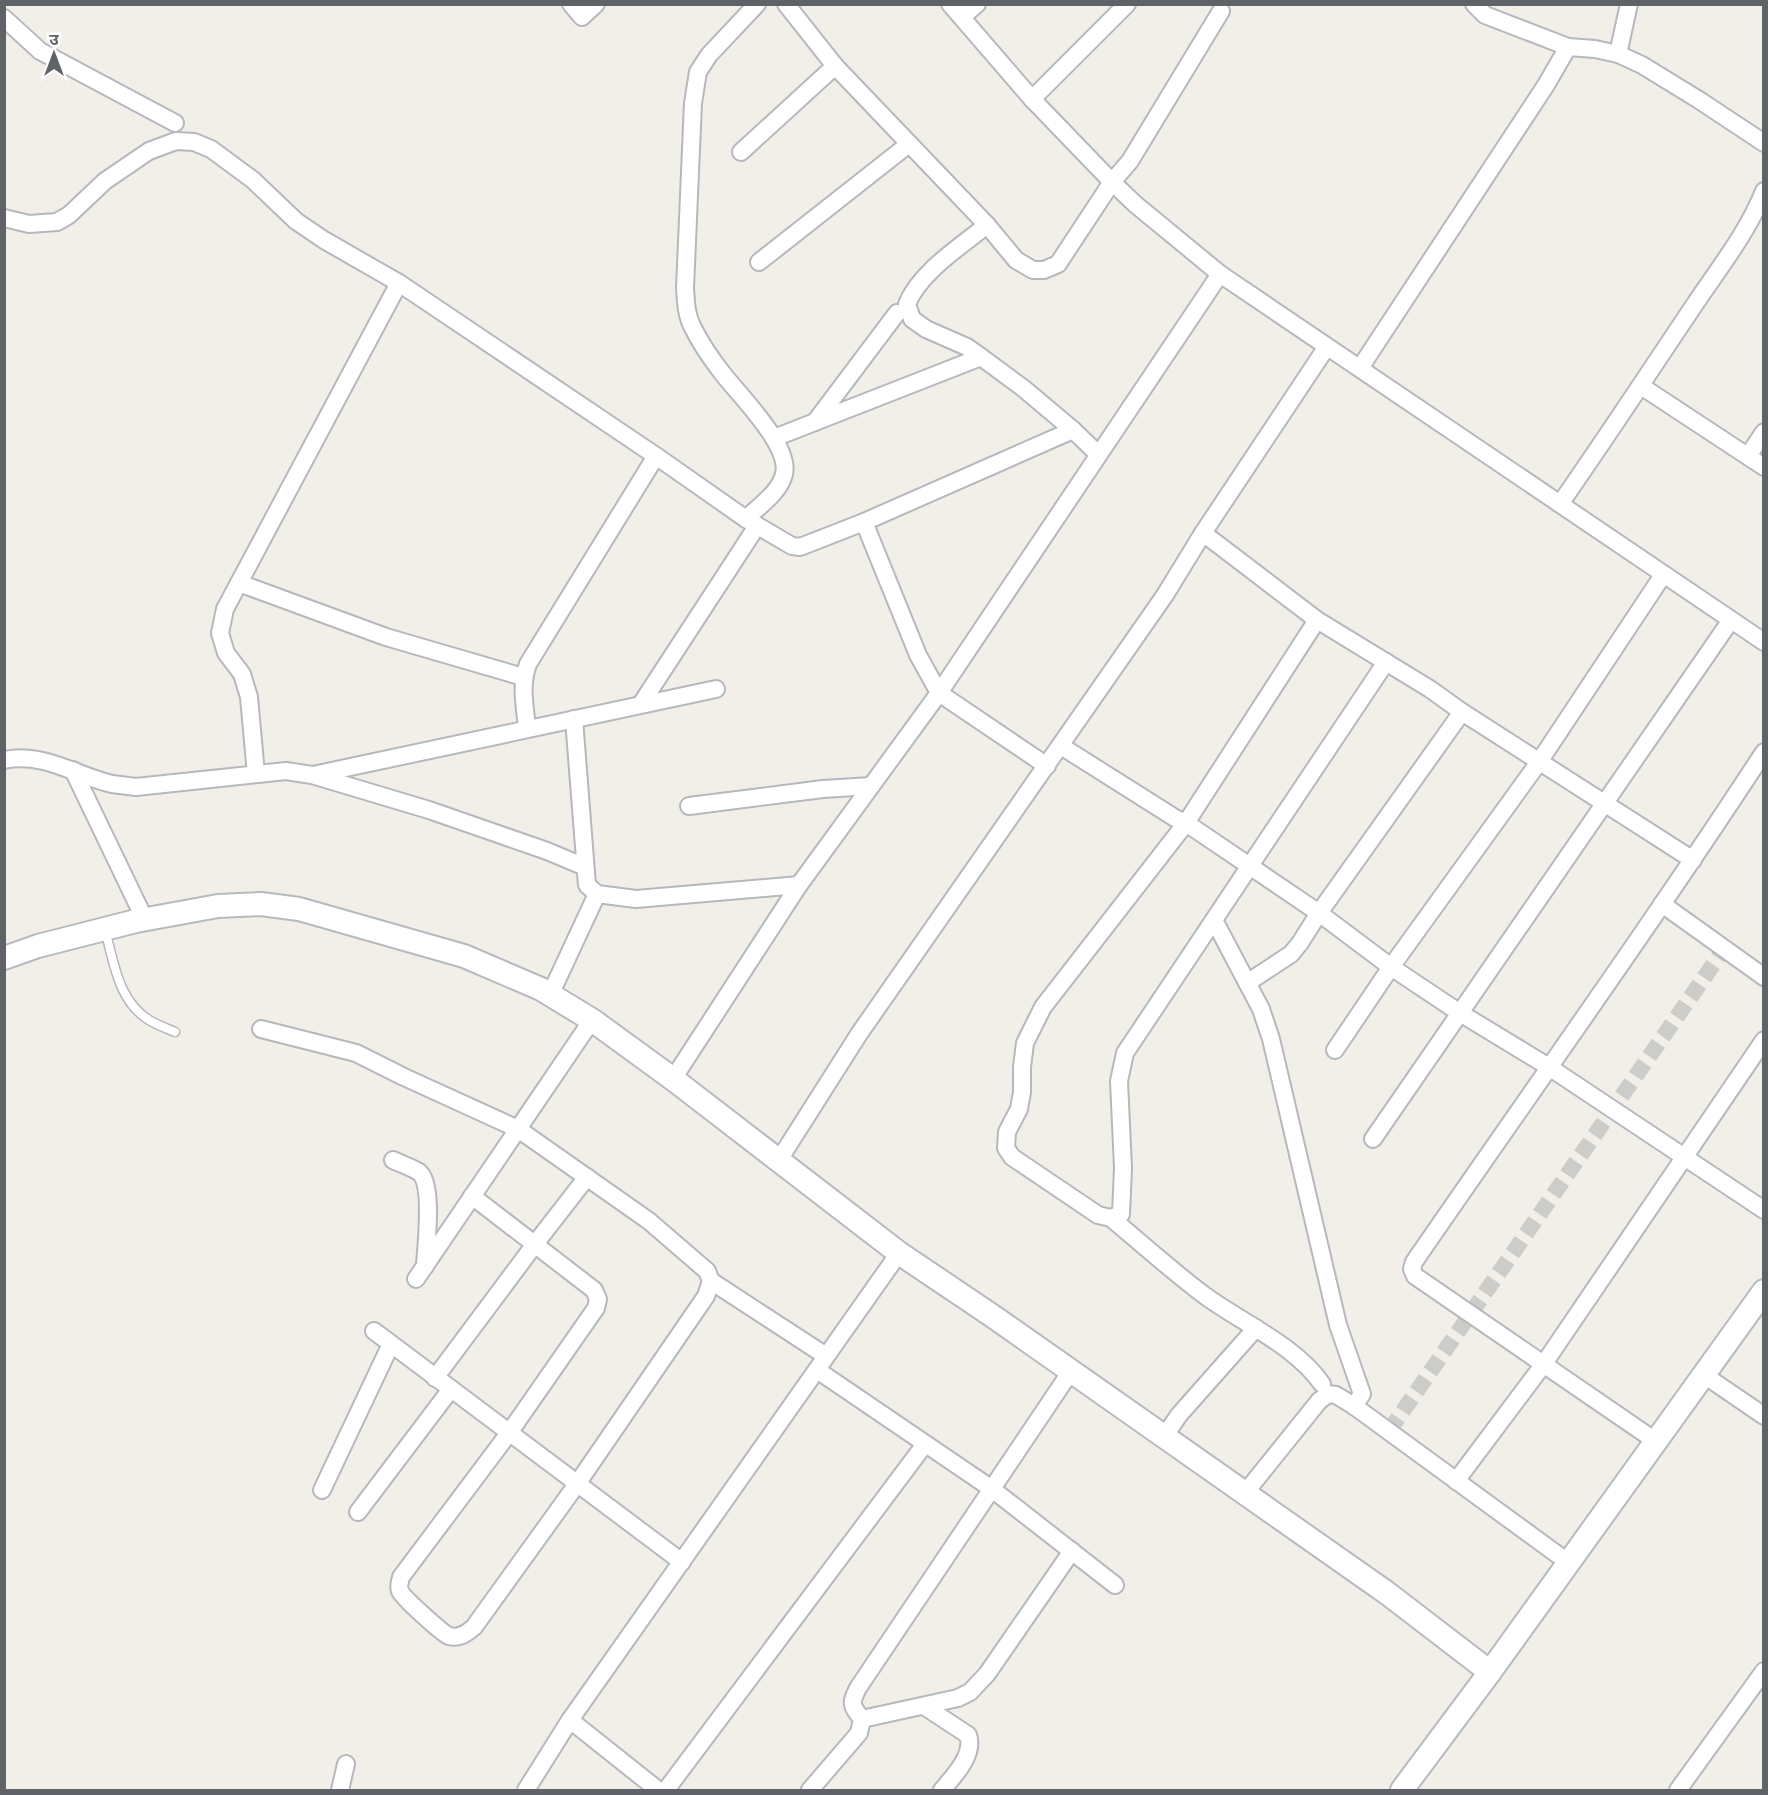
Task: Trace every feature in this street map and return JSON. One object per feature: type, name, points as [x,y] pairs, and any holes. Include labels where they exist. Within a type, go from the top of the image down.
[{"type":"street","points":[[571,4],[582,17],[596,4]]},
{"type":"street","points":[[641,704],[752,522],[779,486],[784,472],[784,458],[774,438],[721,372],[692,327],[687,312],[685,288],[693,103],[698,72],[709,55],[757,4]]},
{"type":"street","points":[[786,4],[835,66],[987,225],[1016,260],[1033,270],[1044,270],[1058,264],[1112,182],[1130,161],[1221,11]]},
{"type":"street","points":[[950,4],[1032,99],[1112,182],[1135,204],[1220,274],[1326,348],[1360,368],[1764,642]]},
{"type":"street","points":[[962,18],[977,4]]},
{"type":"street","points":[[1032,99],[1127,4]]},
{"type":"street","points":[[1474,4],[1485,15],[1568,47],[1618,54],[1642,65],[1764,143]]},
{"type":"street","points":[[1618,54],[1629,4]]},
{"type":"street","points":[[4,18],[40,51],[175,123]]},
{"type":"street","points":[[1360,368],[1546,85],[1568,47]]},
{"type":"street","points":[[741,152],[835,66]]},
{"type":"street","points":[[4,218],[29,224],[57,222],[69,215],[105,180],[149,151],[176,141],[194,142],[211,149],[253,180],[296,221],[399,284],[752,522],[792,546],[800,547],[864,522],[1073,430]]},
{"type":"street","points":[[759,262],[909,144]]},
{"type":"street","points":[[1560,504],[1750,220],[1764,191]]},
{"type":"street","points":[[987,225],[945,258],[912,292],[907,304],[912,319],[926,329],[967,347],[981,357],[1023,388],[1098,454]]},
{"type":"street","points":[[673,1079],[799,885],[939,693],[1220,274]]},
{"type":"street","points":[[256,774],[249,697],[242,674],[226,653],[220,633],[225,609],[399,284]]},
{"type":"street","points":[[814,423],[897,313]]},
{"type":"street","points":[[779,1160],[859,1034],[1165,595],[1203,533],[1326,348]]},
{"type":"street","points":[[774,438],[981,357]]},
{"type":"street","points":[[1641,386],[1764,467]]},
{"type":"street","points":[[1748,456],[1764,432]]},
{"type":"street","points":[[527,728],[523,677],[534,654],[656,456]]},
{"type":"street","points":[[864,522],[918,655],[939,693],[1047,766]]},
{"type":"street","points":[[1203,533],[1317,620],[1430,689],[1462,712],[1693,860]]},
{"type":"street","points":[[1335,1050],[1391,967],[1539,762],[1663,575]]},
{"type":"street","points":[[239,583],[386,637],[523,677]]},
{"type":"street","points":[[1317,620],[1186,823],[1044,1007],[1025,1043],[1022,1092],[1019,1108],[1007,1132],[1006,1148],[1012,1157],[1098,1215],[1111,1218],[1205,1295],[1256,1328],[1312,1369],[1322,1384]]},
{"type":"street","points":[[1373,1139],[1731,620]]},
{"type":"street","points":[[1111,1218],[1120,1214],[1123,1199],[1119,1081],[1125,1053],[1386,662]]},
{"type":"street","points":[[312,775],[717,688]]},
{"type":"street","points":[[1247,983],[1291,954],[1462,712]]},
{"type":"street","points":[[574,719],[587,885],[597,894],[636,898],[799,885]]},
{"type":"street","points":[[1061,746],[1177,820],[1186,823],[1319,914],[1391,967],[1460,1013],[1549,1067],[1764,1210]]},
{"type":"street","points":[[1657,1442],[1415,1276],[1412,1269],[1414,1262],[1693,860],[1764,752]]},
{"type":"street","points":[[4,760],[19,757],[39,759],[112,784],[136,787],[286,771],[312,775],[429,810],[547,851],[585,867]]},
{"type":"street","points":[[73,770],[145,920]]},
{"type":"street","points":[[689,806],[823,789],[871,786]]},
{"type":"street","points":[[550,995],[597,894]]},
{"type":"street","points":[[4,958],[38,946],[145,920],[218,906],[261,904],[299,909],[464,956],[541,989],[592,1020],[673,1079],[899,1253],[1387,1593],[1490,1672]]},
{"type":"street","points":[[1662,904],[1764,977]]},
{"type":"street","points":[[1214,920],[1261,1009],[1271,1039],[1338,1325],[1362,1394],[1354,1406]]},
{"type":"street","points":[[393,1160],[421,1173],[428,1195],[420,1272],[592,1020]]},
{"type":"street","points":[[261,1029],[356,1053],[518,1129],[649,1221],[707,1271],[711,1281],[925,1444],[992,1489],[1116,1585]]},
{"type":"street","points":[[1456,1481],[1543,1365],[1764,1040]]},
{"type":"street","points":[[435,1378],[587,1177]]},
{"type":"street","points":[[472,1196],[594,1290],[598,1299],[596,1308],[509,1433],[401,1577],[400,1593],[448,1636],[460,1636],[468,1633],[474,1627],[577,1484],[706,1296],[711,1281]]},
{"type":"street","points":[[526,1791],[570,1720],[899,1253]]},
{"type":"street","points":[[1402,1791],[1657,1442],[1764,1291]]},
{"type":"street","points":[[1164,1437],[1179,1415],[1256,1328]]},
{"type":"street","points":[[374,1331],[682,1562]]},
{"type":"street","points":[[322,1490],[391,1344]]},
{"type":"street","points":[[810,1791],[859,1733],[862,1719],[853,1707],[852,1701],[858,1688],[1071,1371]]},
{"type":"street","points":[[1704,1375],[1764,1416]]},
{"type":"street","points":[[358,1512],[451,1389]]},
{"type":"street","points":[[1245,1493],[1319,1401],[1328,1394],[1336,1395],[1569,1563]]},
{"type":"street","points":[[666,1791],[925,1444]]},
{"type":"street","points":[[862,1719],[958,1698],[970,1692],[987,1674],[1072,1551]]},
{"type":"street","points":[[1678,1791],[1764,1671]]},
{"type":"street","points":[[924,1706],[968,1735],[971,1742],[969,1752],[942,1791]]},
{"type":"street","points":[[570,1720],[658,1791]]},
{"type":"street","points":[[340,1791],[346,1764]]},
{"type":"lane","points":[[105,929],[121,990],[148,1020],[175,1032]]},
{"type":"tunnel","points":[[1389,1431],[1724,949]]}]
